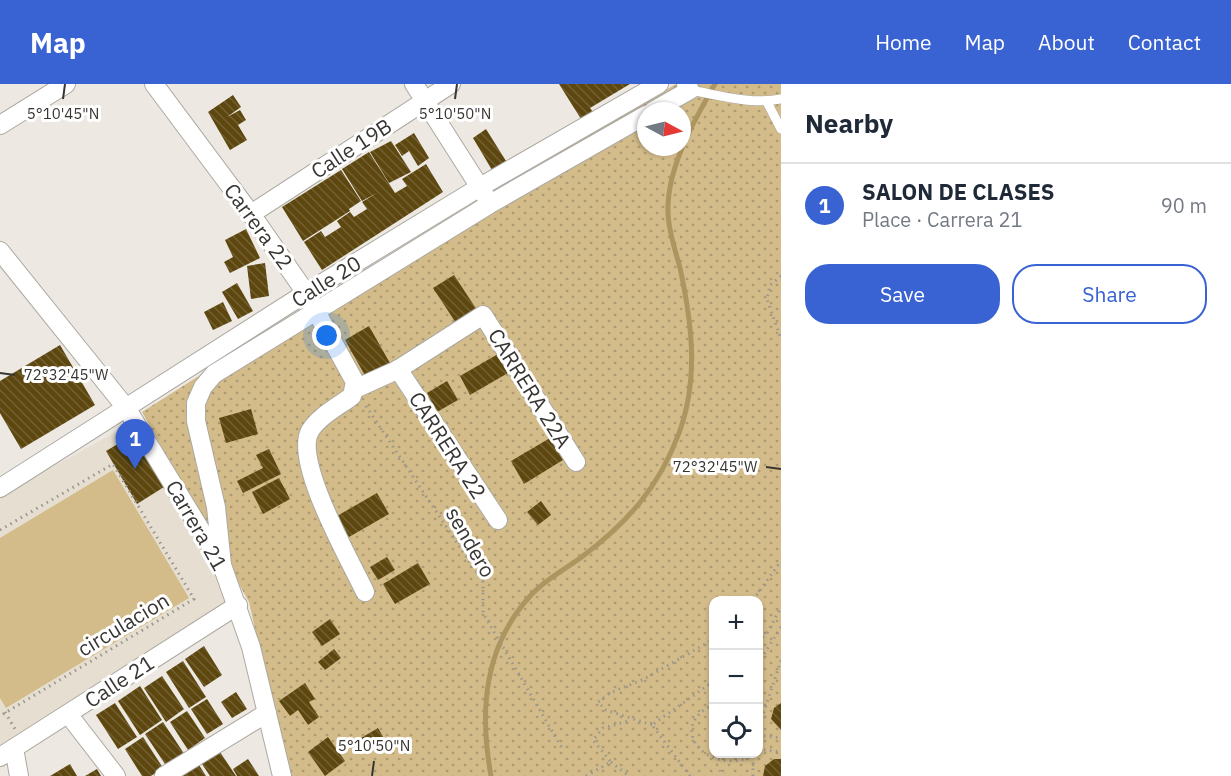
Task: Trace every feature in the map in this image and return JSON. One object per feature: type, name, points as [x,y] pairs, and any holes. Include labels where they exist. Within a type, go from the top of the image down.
[{"type":"street","points":[[0,125],[66,84]]},
{"type":"street","name":"Carrera 22","points":[[154,84],[306,292],[355,382],[355,389]]},
{"type":"street","points":[[414,84],[490,204]]},
{"type":"street","name":"Calle 19B","points":[[251,214],[451,84]]},
{"type":"street","name":"Calle 20","points":[[0,488],[127,409],[306,292],[480,187],[659,84]]},
{"type":"street","points":[[666,102],[688,87]]},
{"type":"street","points":[[222,565],[216,507],[196,421],[196,403],[203,387],[214,374],[490,204],[637,120]]},
{"type":"street","name":"Carrera 21","points":[[0,251],[127,409],[222,565],[238,605],[282,776]]},
{"type":"street","name":"CARRERA 22A","points":[[398,369],[483,315],[576,462]]},
{"type":"street","points":[[365,592],[310,472],[306,441],[318,422],[352,396],[355,389],[398,369]]},
{"type":"street","name":"CARRERA 22","points":[[398,369],[498,520]]},
{"type":"street","name":"Calle 21","points":[[11,747],[68,714],[238,605]]},
{"type":"street","points":[[164,776],[267,713]]},
{"type":"street","points":[[68,714],[116,776]]},
{"type":"street","points":[[11,747],[19,776]]},
{"type":"lane","points":[[688,87],[739,99],[767,102],[781,99]]},
{"type":"lane","points":[[767,102],[781,129]]},
{"type":"path","points":[[781,276],[770,285],[767,299],[781,339]]},
{"type":"path","name":"sendero","points":[[355,389],[483,582],[483,613],[562,748]]},
{"type":"path","name":"circulacion","points":[[0,530],[113,464],[194,599],[0,716]]},
{"type":"path","points":[[756,596],[781,561]]},
{"type":"path","points":[[763,637],[781,607]]},
{"type":"path","points":[[763,657],[781,627]]},
{"type":"path","points":[[690,776],[652,725],[630,720],[606,710],[598,702],[610,693],[654,674],[709,642]]},
{"type":"path","points":[[763,716],[781,660]]},
{"type":"path","points":[[778,667],[781,671]]},
{"type":"path","points":[[652,725],[709,685]]},
{"type":"path","points":[[694,750],[691,742],[693,726],[698,716],[709,708]]},
{"type":"path","points":[[5,712],[11,747]]},
{"type":"path","points":[[629,776],[611,762],[593,740],[603,728],[630,720]]},
{"type":"path","points":[[763,736],[781,738]]},
{"type":"path","points":[[763,750],[781,752]]},
{"type":"path","points":[[743,765],[750,758]]},
{"type":"path","points":[[753,758],[753,776]]},
{"type":"path","points":[[586,776],[611,762]]},
{"type":"path","points":[[714,769],[726,770]]},
{"type":"path","points":[[720,770],[721,776]]},
{"type":"shaded area","points":[[676,84],[781,84],[781,776],[288,776],[249,602],[142,412],[448,218],[637,107],[637,156],[691,156],[691,102],[645,102]]},
{"type":"shaded area","points":[[130,424],[231,601],[0,749],[0,496]]},
{"type":"shaded area","points":[[113,470],[189,598],[6,708],[0,698],[0,538]]},
{"type":"building","points":[[559,84],[630,84],[590,108],[593,112],[581,119]]},
{"type":"building","points":[[233,95],[241,107],[227,117],[240,110],[246,120],[238,125],[247,140],[230,150],[208,112]]},
{"type":"building","points":[[486,129],[506,161],[492,170],[473,138]]},
{"type":"building","points":[[414,133],[429,158],[418,166],[409,151],[402,156],[395,145]]},
{"type":"building","points":[[391,141],[411,172],[389,183],[370,152]]},
{"type":"building","points":[[369,152],[395,193],[407,186],[402,179],[426,164],[443,192],[322,270],[304,242],[321,231],[325,237],[341,227],[337,221],[350,212],[354,217],[367,209],[362,202],[377,193],[362,201],[342,169]]},
{"type":"building","points":[[341,170],[361,201],[349,209],[350,211],[303,241],[282,207]]},
{"type":"building","points":[[246,229],[260,258],[230,273],[224,262],[233,257],[225,240]]},
{"type":"building","points":[[265,263],[269,296],[251,299],[247,266]]},
{"type":"building","points":[[454,275],[477,310],[456,323],[433,288]]},
{"type":"building","points":[[237,283],[253,311],[238,319],[222,292]]},
{"type":"building","points":[[223,302],[232,321],[213,330],[204,312]]},
{"type":"building","points":[[369,326],[391,365],[367,379],[345,340]]},
{"type":"building","points":[[60,345],[95,405],[21,449],[0,413],[0,381]]},
{"type":"building","points":[[498,354],[508,373],[470,395],[460,376]]},
{"type":"building","points":[[447,381],[458,400],[437,412],[427,393]]},
{"type":"building","points":[[251,409],[258,434],[226,443],[219,418]]},
{"type":"building","points":[[133,435],[164,487],[137,504],[106,451]]},
{"type":"building","points":[[550,438],[563,460],[524,484],[511,461]]},
{"type":"building","points":[[269,449],[281,474],[243,493],[237,481],[263,468],[256,455]]},
{"type":"building","points":[[279,478],[290,499],[263,514],[252,492]]},
{"type":"building","points":[[377,493],[389,514],[349,537],[337,516]]},
{"type":"building","points":[[541,501],[551,515],[538,525],[527,512]]},
{"type":"building","points":[[387,557],[395,570],[378,580],[370,567]]},
{"type":"building","points":[[418,563],[430,584],[395,604],[383,584]]},
{"type":"building","points":[[330,619],[340,634],[322,646],[312,632]]},
{"type":"building","points":[[204,646],[222,675],[204,687],[185,659]]},
{"type":"building","points":[[334,649],[341,658],[325,670],[318,662]]},
{"type":"building","points":[[183,661],[206,697],[189,708],[166,672]]},
{"type":"building","points":[[162,676],[184,709],[166,722],[144,688]]},
{"type":"building","points":[[305,683],[315,699],[309,702],[319,717],[308,725],[298,710],[290,716],[279,701]]},
{"type":"building","points":[[140,686],[162,720],[140,735],[118,701]]},
{"type":"building","points":[[236,692],[247,709],[232,718],[221,702]]},
{"type":"building","points":[[207,699],[223,724],[207,734],[191,709]]},
{"type":"building","points":[[115,703],[137,737],[118,749],[96,715]]},
{"type":"building","points":[[781,703],[781,730],[771,719],[774,708]]},
{"type":"building","points":[[187,711],[205,738],[188,750],[170,722]]},
{"type":"building","points":[[163,722],[185,755],[167,767],[145,734]]},
{"type":"building","points":[[378,728],[385,740],[369,750],[361,738]]},
{"type":"building","points":[[143,737],[163,768],[151,776],[142,776],[125,749]]},
{"type":"building","points":[[328,737],[345,761],[325,776],[308,752]]},
{"type":"building","points":[[218,749],[236,776],[210,776],[200,761]]},
{"type":"building","points":[[248,759],[259,776],[237,776],[233,769]]},
{"type":"building","points":[[774,759],[781,759],[781,776],[763,776],[765,766]]},
{"type":"building","points":[[70,764],[77,776],[50,776]]},
{"type":"building","points":[[199,765],[206,776],[181,776]]},
{"type":"building","points":[[97,769],[101,776],[85,776]]},
{"type":"waterway","points":[[491,776],[487,751],[486,703],[489,679],[504,635],[516,614],[538,588],[583,556],[628,516],[652,487],[679,433],[689,392],[692,351],[688,309],[669,221],[669,190],[684,142],[715,84]]},
{"type":"place","name":"SALON DE CLASES","points":[[135,469]]}]
